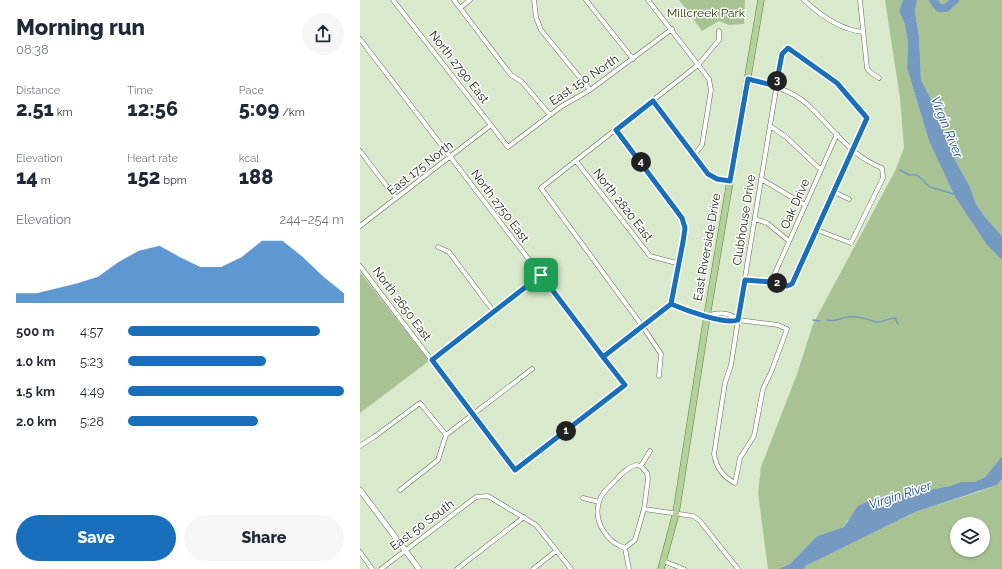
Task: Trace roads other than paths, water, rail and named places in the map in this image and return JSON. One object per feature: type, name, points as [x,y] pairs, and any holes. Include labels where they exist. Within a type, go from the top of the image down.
[{"type":"main road","name":"East Riverside Drive","points":[[661,569],[676,513],[707,316],[748,79],[760,0]]},
{"type":"street","name":"North 2790 East","points":[[393,0],[508,147]]},
{"type":"street","points":[[454,0],[511,75],[522,82],[550,115]]},
{"type":"street","points":[[460,8],[470,0]]},
{"type":"street","points":[[534,0],[536,17],[541,30],[590,90]]},
{"type":"street","points":[[586,0],[632,59]]},
{"type":"street","points":[[648,0],[709,80],[712,90],[702,145],[694,155]]},
{"type":"street","points":[[804,0],[816,11],[832,21],[854,32],[863,32]]},
{"type":"street","points":[[860,0],[867,68],[879,78]]},
{"type":"street","name":"East 150 North","points":[[508,147],[562,106],[590,90],[672,30]]},
{"type":"street","points":[[659,376],[660,354],[643,327],[540,188],[698,66],[719,40],[719,31]]},
{"type":"street","name":"North 2750 East","points":[[360,39],[625,385],[515,470]]},
{"type":"street","name":"Clubhouse Drive","points":[[738,320],[778,325],[787,329],[772,370],[763,389],[754,436],[740,458],[735,483],[727,479],[716,464],[714,454],[725,383],[731,365],[738,320],[755,219],[761,179],[770,126],[776,86],[782,54],[788,48],[837,83],[867,118],[853,151]]},
{"type":"street","points":[[748,79],[776,86],[807,104],[853,151],[866,162],[882,168],[883,178],[851,243],[817,230]]},
{"type":"street","points":[[653,101],[708,174],[717,179],[730,181]]},
{"type":"street","name":"East 175 North","points":[[360,226],[491,126]]},
{"type":"street","points":[[770,126],[786,138],[821,170]]},
{"type":"street","points":[[603,357],[671,304],[680,264],[685,228],[682,218],[616,130]]},
{"type":"street","name":"Oak Drive","points":[[771,282],[837,134]]},
{"type":"street","points":[[360,151],[396,198]]},
{"type":"street","points":[[745,280],[771,282],[787,286],[792,284],[853,151]]},
{"type":"street","name":"North 2820 East","points":[[576,161],[650,256],[680,264]]},
{"type":"street","points":[[761,179],[805,205]]},
{"type":"street","points":[[834,192],[849,199]]},
{"type":"street","points":[[755,219],[767,223],[789,241]]},
{"type":"street","points":[[438,247],[449,252],[494,312]]},
{"type":"street","name":"North 2650 East","points":[[360,266],[515,470]]},
{"type":"street","points":[[432,360],[541,275]]},
{"type":"street","points":[[671,304],[713,319],[733,322],[738,320],[734,316],[716,312],[707,316]]},
{"type":"street","points":[[400,490],[438,460],[446,435],[532,369]]},
{"type":"street","points":[[360,446],[374,438],[420,403],[446,435]]},
{"type":"street","points":[[642,466],[650,451]]},
{"type":"street","points":[[625,548],[614,545],[602,528],[598,519],[599,502],[606,490],[630,467],[642,466]]},
{"type":"street","points":[[625,548],[635,540],[644,509],[648,479],[647,473],[642,466]]},
{"type":"street","points":[[360,490],[419,569]]},
{"type":"street","name":"East 50 South","points":[[381,569],[476,496],[488,496],[524,517]]},
{"type":"street","points":[[583,498],[599,502]]},
{"type":"street","points":[[644,509],[693,516],[699,520],[738,569]]},
{"type":"street","points":[[458,569],[524,517],[536,525],[571,569]]},
{"type":"street","points":[[625,548],[629,569]]},
{"type":"street","points":[[533,569],[556,551]]},
{"type":"street","points":[[360,552],[372,569]]},
{"type":"street","points":[[663,561],[684,569]]},
{"type":"water","points":[[903,0],[917,0],[915,11],[919,37],[921,80],[933,103],[955,160],[970,187],[976,204],[985,217],[1002,236],[1002,260],[987,245],[955,197],[929,141],[907,68],[908,43],[905,25],[899,11]]},
{"type":"water","points":[[1002,456],[1002,479],[997,485],[915,512],[807,565],[804,569],[779,569],[791,563],[817,536],[844,527],[858,506],[878,497],[923,491],[950,486],[961,482],[974,482],[985,477]]},
{"type":"waterway","name":"Virgin River","points":[[933,0],[939,8],[946,8],[955,0]]},
{"type":"waterway","points":[[900,170],[909,175],[917,175],[930,187],[954,194]]},
{"type":"waterway","points":[[827,320],[833,321],[848,317],[855,317],[878,322],[895,318],[898,324]]},
{"type":"waterway","points":[[813,320],[820,321]]},
{"type":"park label","name":"Millcreek Park","points":[[706,13]]}]
